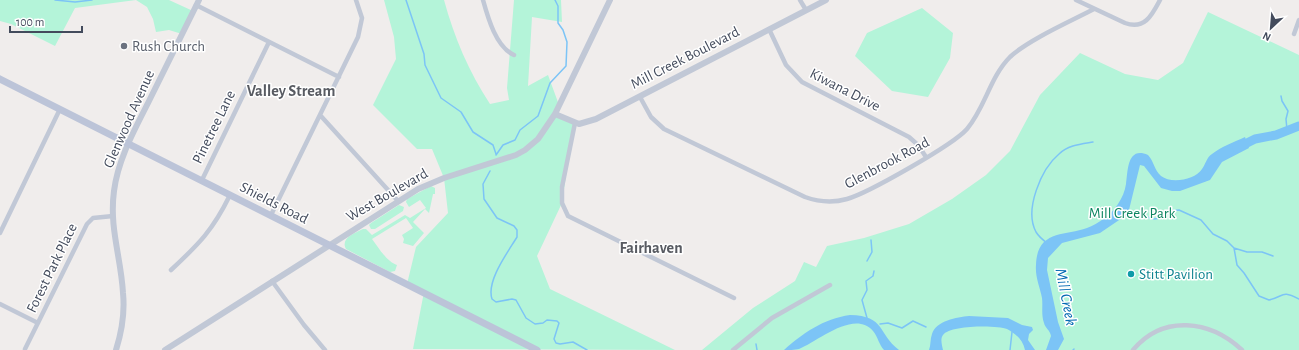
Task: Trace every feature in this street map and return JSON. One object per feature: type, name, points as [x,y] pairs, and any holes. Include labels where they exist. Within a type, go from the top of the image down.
[{"type":"main road","name":"Shields Road","points":[[0,79],[537,350]]},
{"type":"street","points":[[271,215],[361,31],[362,18],[356,0]]},
{"type":"street","points":[[483,0],[489,21],[498,39],[507,51],[514,55]]},
{"type":"street","name":"West Boulevard","points":[[165,350],[398,201],[438,180],[508,158],[525,150],[543,133],[555,114],[610,0]]},
{"type":"street","points":[[800,0],[806,10]]},
{"type":"street","name":"Mill Creek Boulevard","points":[[575,123],[579,124],[596,119],[826,0]]},
{"type":"street","points":[[1076,0],[1125,23],[1137,25],[1149,19],[1160,0]]},
{"type":"street","points":[[197,3],[339,77]]},
{"type":"street","name":"Glenwood Avenue","points":[[116,350],[123,322],[124,298],[122,277],[113,233],[114,191],[117,175],[129,143],[197,3]]},
{"type":"street","name":"Glenbrook Road","points":[[640,97],[651,117],[664,129],[812,199],[834,201],[856,196],[954,141],[967,129],[997,73],[1012,56],[1025,46],[1094,9]]},
{"type":"street","points":[[1294,34],[1299,20]]},
{"type":"street","name":"Kiwana Drive","points":[[769,29],[786,65],[802,82],[909,137],[918,145],[926,157]]},
{"type":"street","name":"Pinetree Lane","points":[[202,180],[270,42]]},
{"type":"street","points":[[0,233],[60,109]]},
{"type":"street","points":[[555,114],[575,123],[562,187],[562,202],[568,216],[734,298]]},
{"type":"street","points":[[320,115],[398,201]]},
{"type":"street","points":[[171,270],[207,234],[218,218],[230,195]]},
{"type":"street","name":"Forest Park Place","points":[[25,349],[87,224],[93,218],[113,216]]},
{"type":"street","points":[[272,281],[304,325],[325,350]]},
{"type":"street","points":[[733,350],[772,318],[830,285]]},
{"type":"street","points":[[0,304],[38,323]]},
{"type":"street","points":[[1134,350],[1149,336],[1162,328],[1182,324],[1212,330],[1231,341],[1242,350]]},
{"type":"green space","points":[[0,0],[136,0],[75,8],[55,46],[11,24],[0,21]]},
{"type":"green space","points":[[136,0],[169,0],[193,11],[182,34],[169,30],[156,32],[153,19],[147,7]]},
{"type":"green space","points":[[384,0],[444,0],[452,27],[463,54],[482,92],[490,104],[509,100],[507,88],[514,0],[561,0],[562,22],[532,17],[528,86],[548,75],[559,105],[555,114],[575,123],[562,203],[537,256],[550,289],[675,350],[413,349],[424,292],[407,284],[416,247],[448,213],[444,178],[432,149],[417,149],[373,105],[396,59],[394,37]]},
{"type":"green space","points":[[922,8],[953,33],[950,58],[928,97],[892,91],[855,56],[867,33]]},
{"type":"green space","name":"Mill Creek Park","points":[[1208,12],[1299,55],[1299,350],[702,350],[753,308],[795,281],[804,262],[816,267],[827,246],[864,238],[909,224],[952,199],[986,175],[1010,151],[1040,95],[1080,53],[1125,74],[1158,80],[1183,63]]},
{"type":"green space","points":[[431,186],[435,188],[435,194],[433,194],[429,213],[425,209],[413,222],[424,233],[413,246],[403,243],[404,239],[402,235],[413,228],[406,218],[372,239],[386,258],[397,265],[395,271],[390,272],[346,249],[345,242],[349,236],[356,232],[366,229],[372,235],[405,215],[410,218],[426,208],[420,200],[409,207],[406,202],[407,199]]},
{"type":"green space","points":[[399,205],[404,207],[403,211],[375,229],[371,229],[369,225],[371,223]]},
{"type":"water","points":[[1245,137],[1249,148],[1222,162],[1210,180],[1180,191],[1172,191],[1161,188],[1144,166],[1140,165],[1128,214],[1100,233],[1062,243],[1048,258],[1047,270],[1058,322],[1064,339],[1058,350],[1046,350],[1051,336],[1043,320],[1042,298],[1036,269],[1038,254],[1041,246],[1053,236],[1087,228],[1100,221],[1112,211],[1118,204],[1126,187],[1128,167],[1132,157],[1136,154],[1141,153],[1148,155],[1161,176],[1171,180],[1183,180],[1199,173],[1208,157],[1216,151]]},
{"type":"water","points":[[850,315],[870,318],[876,322],[887,338],[899,350],[884,350],[873,331],[865,325],[856,324],[846,325],[836,329],[799,349],[784,350],[822,323]]},
{"type":"water","points":[[969,316],[1008,318],[1022,325],[1032,327],[1033,330],[1029,334],[1028,340],[1035,350],[1025,350],[1023,343],[1019,338],[1007,329],[994,327],[974,327],[955,329],[947,332],[942,338],[943,350],[929,350],[932,334],[938,326],[948,320]]},
{"type":"waterway","points":[[55,0],[75,2],[92,0]]},
{"type":"waterway","points":[[406,0],[424,54],[425,65],[441,98],[461,112],[473,132],[493,145],[496,154]]},
{"type":"waterway","points":[[496,155],[503,145],[515,140],[520,130],[538,116],[550,83],[566,66],[567,42],[563,30],[558,23],[558,6],[555,0]]},
{"type":"waterway","points":[[1281,96],[1282,101],[1288,111],[1286,119],[1287,130]]},
{"type":"waterway","name":"Mill Creek","points":[[1237,148],[1255,139],[1276,135],[1299,126]]},
{"type":"waterway","points":[[1047,243],[1037,234],[1033,223],[1032,213],[1036,190],[1041,179],[1052,161],[1063,151],[1075,145],[1093,142]]},
{"type":"waterway","points":[[490,171],[483,184],[484,199],[497,218],[514,226],[517,230],[517,237],[495,275],[492,284],[492,299],[496,302],[512,299],[516,300],[526,318],[535,324],[543,323],[547,320],[557,321],[559,323],[554,339],[556,343],[560,344],[573,342],[587,350]]},
{"type":"waterway","points":[[1128,212],[1154,219],[1160,218],[1169,211],[1179,210],[1201,220],[1213,234],[1227,241],[1234,248],[1247,252],[1262,252],[1273,256]]},
{"type":"waterway","points":[[867,261],[872,252],[871,240]]},
{"type":"waterway","points":[[1234,248],[1237,265],[1259,296],[1269,300],[1286,294],[1299,299]]},
{"type":"waterway","points":[[867,318],[862,300],[867,290],[866,281],[873,276],[874,271]]},
{"type":"waterway","points":[[880,324],[888,323],[902,328],[913,321],[926,327]]},
{"type":"waterway","points":[[1010,350],[1012,332]]},
{"type":"waterway","points":[[756,344],[757,350]]},
{"type":"place","name":"Rush Church","points":[[124,46]]},
{"type":"place","name":"Stitt Pavilion","points":[[1131,274]]},
{"type":"district","name":"Valley Stream","points":[[291,91]]},
{"type":"district","name":"Fairhaven","points":[[651,248]]}]
